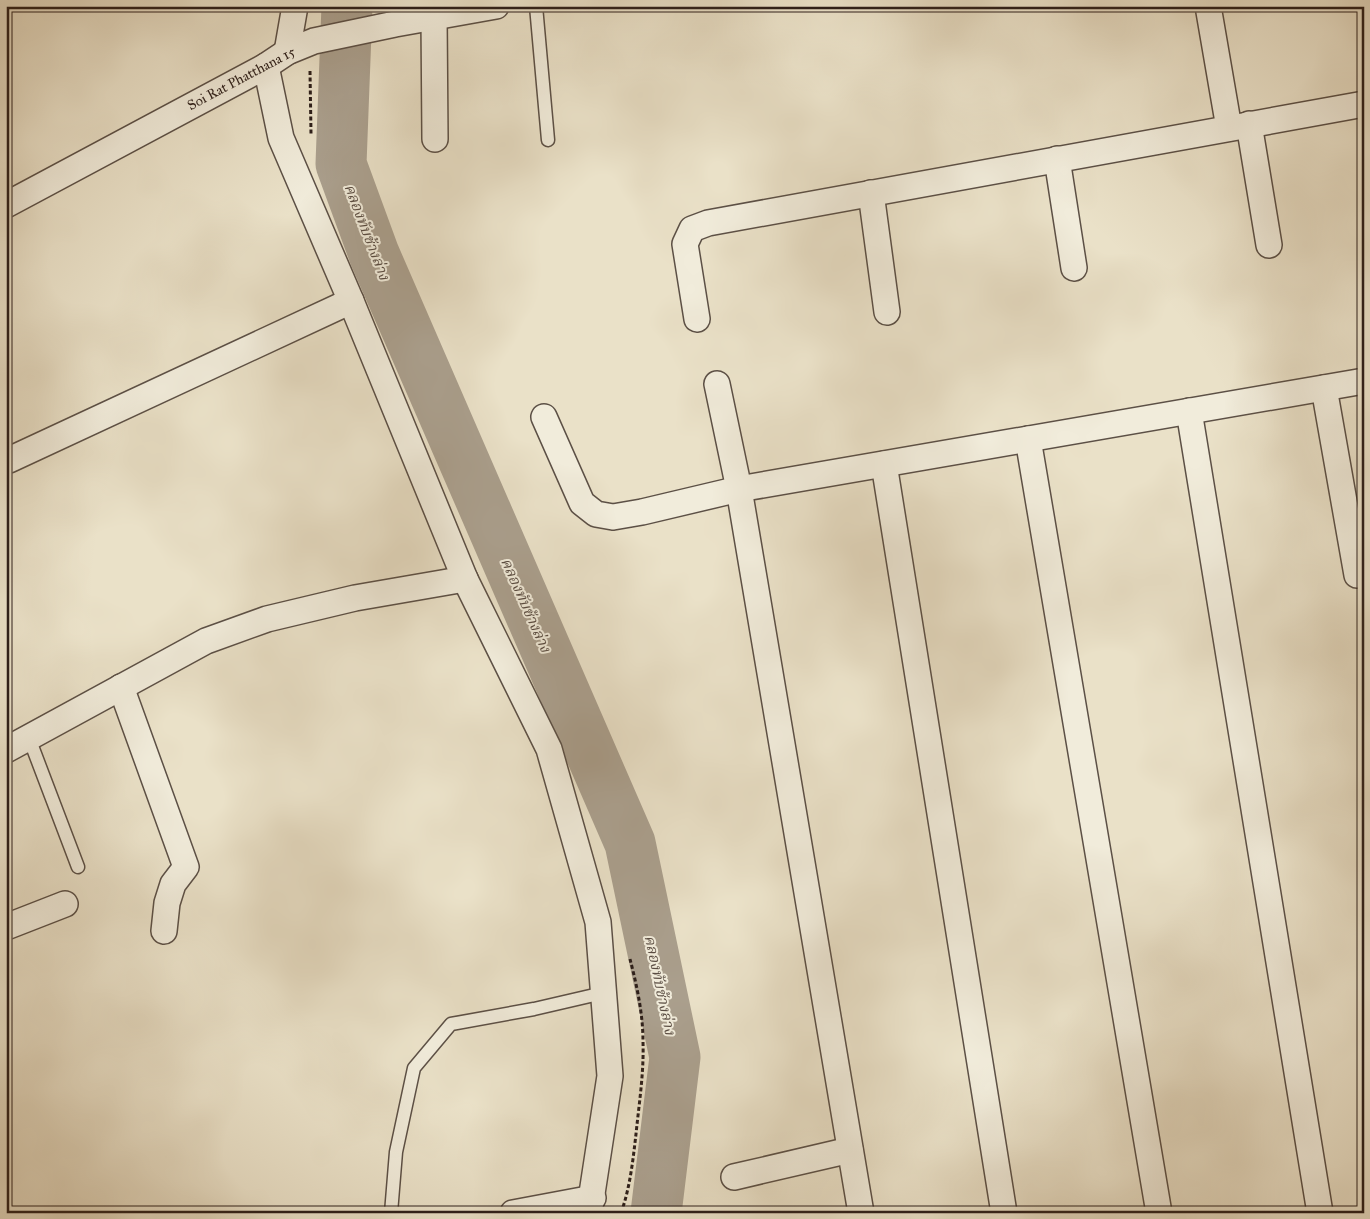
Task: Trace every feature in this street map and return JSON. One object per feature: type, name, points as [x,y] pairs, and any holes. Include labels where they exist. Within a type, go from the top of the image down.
[{"type":"street","points":[[287,52],[295,6]]},
{"type":"street","name":"Soi Rat Phatthana 15","points":[[6,205],[266,66],[287,52],[324,39],[496,6]]},
{"type":"street","points":[[1208,6],[1269,245]]},
{"type":"street","points":[[434,17],[435,139]]},
{"type":"street","points":[[266,66],[281,138],[351,301],[465,579],[548,749],[598,922],[610,1076],[591,1205],[513,1213]]},
{"type":"street","points":[[697,319],[685,244],[692,229],[708,223],[1364,104]]},
{"type":"street","points":[[1057,159],[1074,268]]},
{"type":"street","points":[[871,193],[887,312]]},
{"type":"street","points":[[9,460],[351,301]]},
{"type":"street","points":[[544,417],[582,503],[596,514],[613,517],[739,489],[1364,381]]},
{"type":"street","points":[[717,384],[739,489],[861,1213]]},
{"type":"street","points":[[1324,388],[1357,575]]},
{"type":"street","points":[[1189,411],[1320,1213]]},
{"type":"street","points":[[1028,439],[1158,1213]]},
{"type":"street","points":[[884,464],[1004,1213]]},
{"type":"street","points":[[6,750],[206,641],[267,619],[355,598],[465,579]]},
{"type":"street","points":[[122,688],[186,867],[172,884],[167,903],[164,932]]},
{"type":"street","points":[[6,927],[65,904]]},
{"type":"street","points":[[734,1176],[850,1150]]},
{"type":"lane","points":[[536,6],[548,140]]},
{"type":"lane","points":[[29,738],[78,867]]},
{"type":"lane","points":[[391,1213],[396,1152],[414,1068],[451,1024],[534,1009],[603,993]]},
{"type":"waterway","name":"คลองทับช้างล่าง","points":[[347,6],[341,164],[374,254],[630,843],[675,1057],[656,1213]]}]
